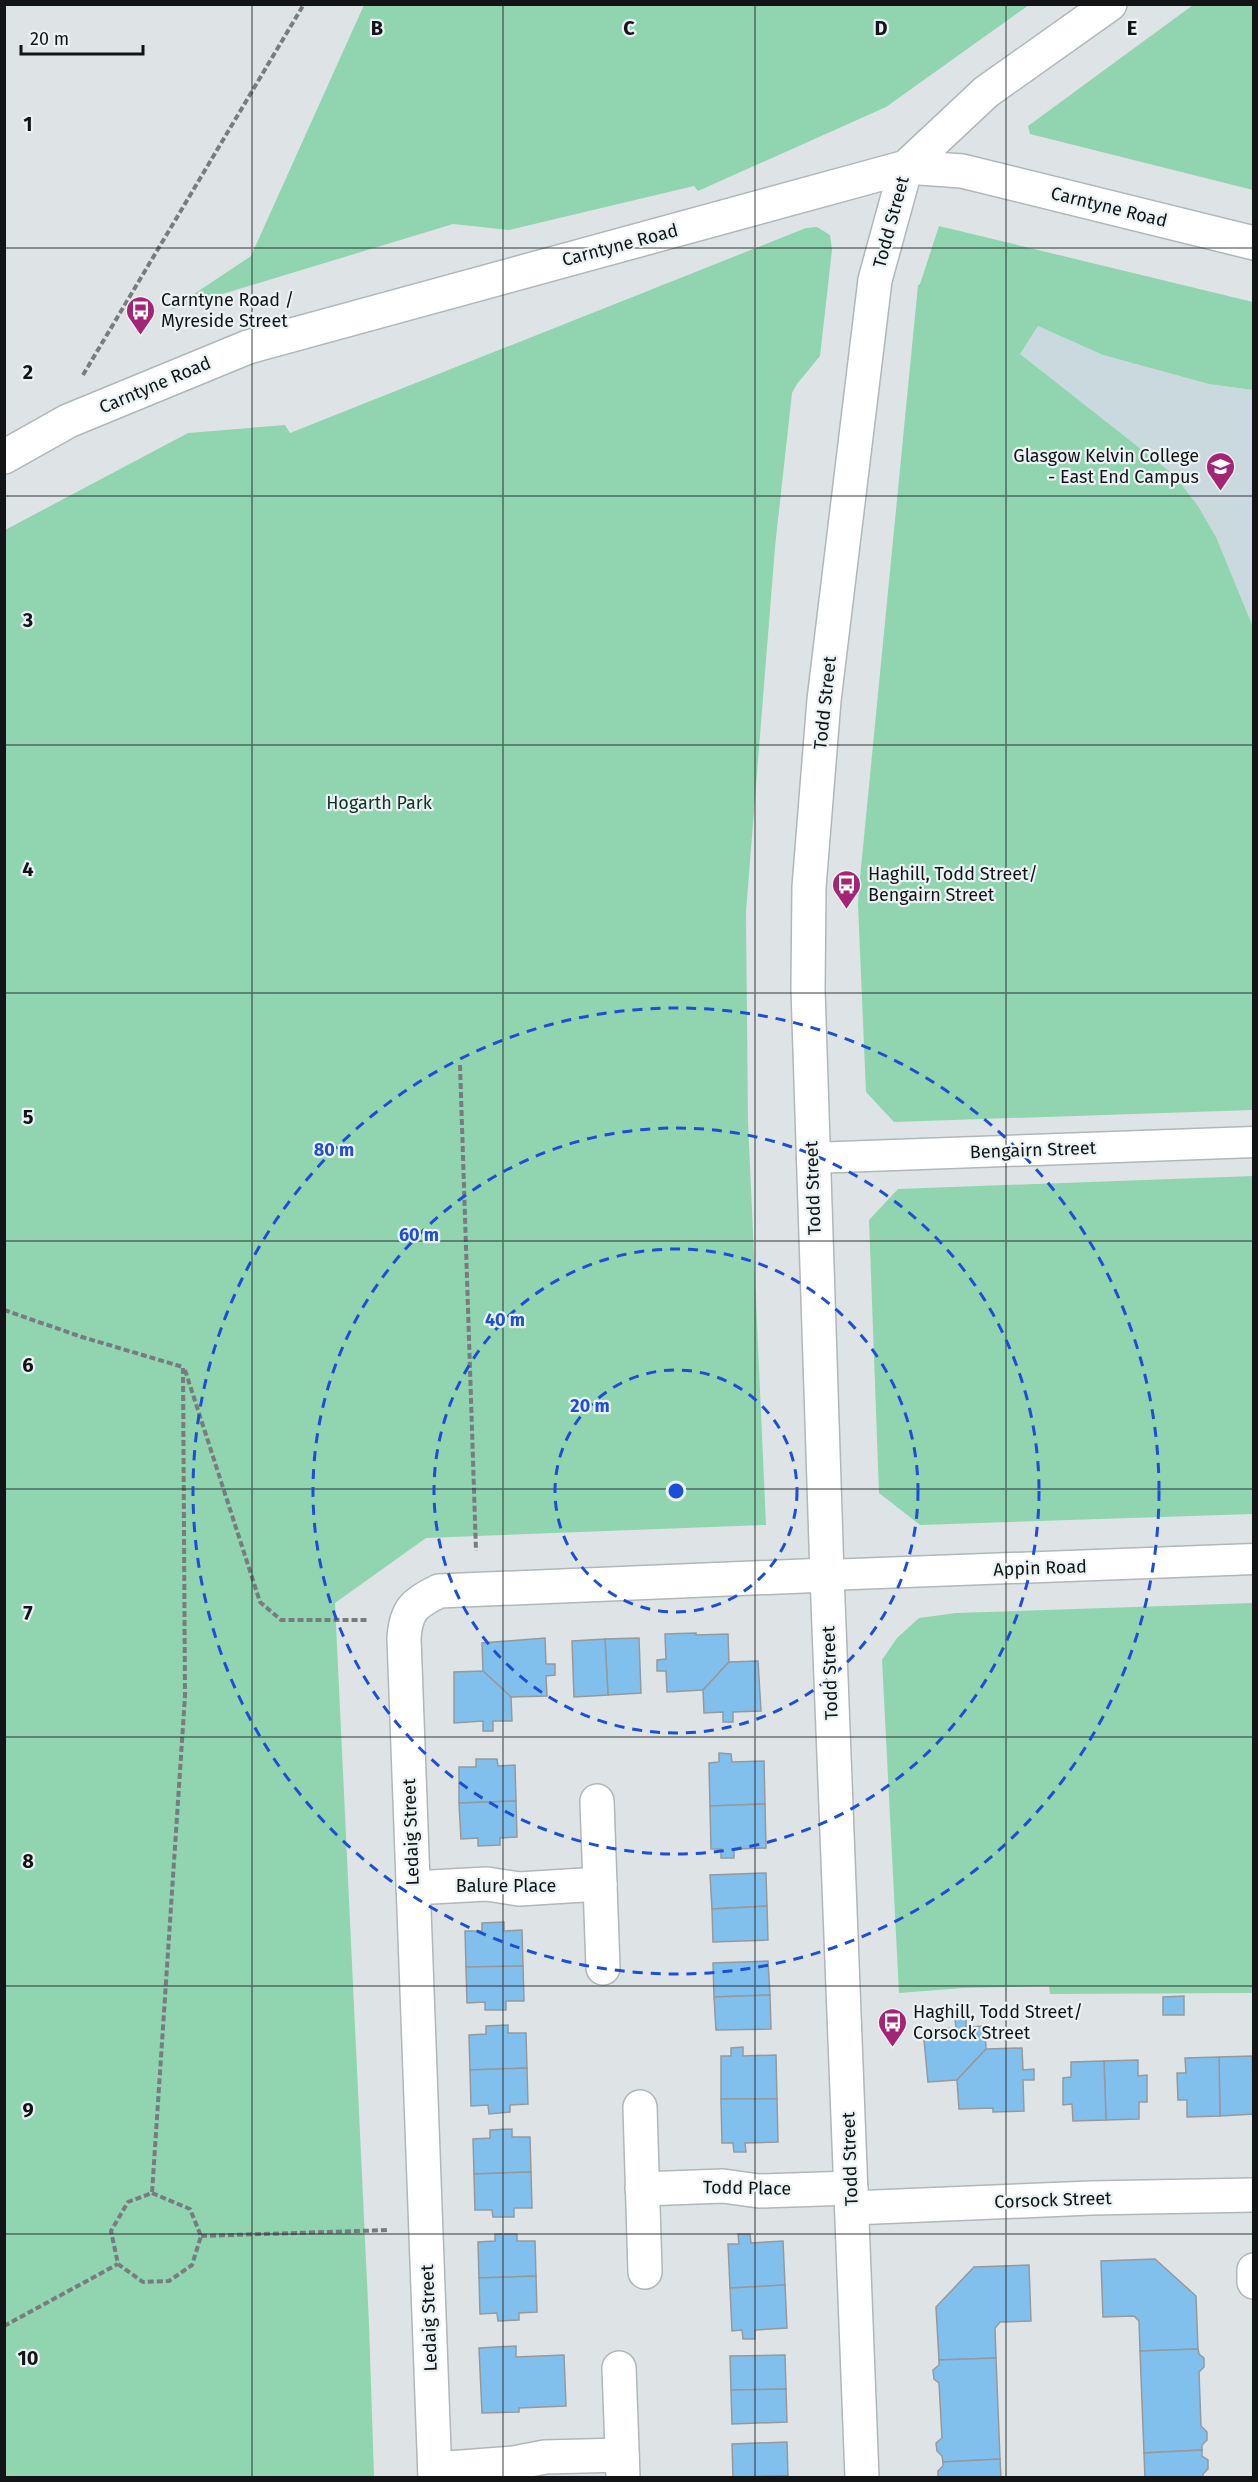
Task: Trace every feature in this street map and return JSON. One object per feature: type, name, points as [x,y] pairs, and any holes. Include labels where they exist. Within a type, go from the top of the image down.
[{"type":"street","name":"Todd Street","points":[[862,2478],[827,1575],[808,989],[810,887],[823,711],[875,280],[906,167],[986,92],[1110,4]]},
{"type":"street","name":"Carntyne Road","points":[[4,457],[68,421],[248,346],[906,167],[962,171],[1254,243]]},
{"type":"street","name":"Bengairn Street","points":[[812,1158],[1254,1142]]},
{"type":"street","name":"Appin Road","points":[[827,1575],[1254,1559]]},
{"type":"street","points":[[405,1620],[417,1602],[439,1591],[827,1575]]},
{"type":"street","name":"Ledaig Street","points":[[405,1620],[412,1888],[435,2473]]},
{"type":"street","points":[[597,1801],[603,1968]]},
{"type":"street","name":"Balure Place","points":[[412,1888],[487,1884],[519,1889],[600,1884]]},
{"type":"street","points":[[640,2107],[645,2272]]},
{"type":"street","name":"Todd Place","points":[[642,2189],[723,2186],[851,2198]]},
{"type":"street","name":"Corsock Street","points":[[851,2198],[1254,2195]]},
{"type":"street","points":[[1254,2271],[1254,2282]]},
{"type":"street","points":[[435,2473],[545,2457],[622,2466],[619,2368]]},
{"type":"path","points":[[68,421],[85,368],[304,4]]},
{"type":"path","points":[[460,1065],[477,1588]]},
{"type":"path","points":[[4,1310],[183,1366]]},
{"type":"path","points":[[183,1366],[260,1602],[281,1620],[405,1620]]},
{"type":"path","points":[[152,2193],[185,1696],[183,1366]]},
{"type":"path","points":[[152,2193],[190,2209],[201,2236],[192,2265],[169,2281],[143,2282],[118,2264],[111,2231],[128,2202],[152,2193]]},
{"type":"path","points":[[201,2236],[426,2229]]},
{"type":"path","points":[[4,2326],[118,2264]]},
{"type":"shaded area","name":"Glasgow Kelvin College - East End Campus","points":[[1038,326],[1103,355],[1209,384],[1253,390],[1253,627],[1216,537],[1198,506],[1174,475],[1020,354]]},
{"type":"green space","points":[[364,4],[1029,5],[886,107],[698,191],[694,186],[509,230],[453,224],[170,310],[251,256]]},
{"type":"green space","points":[[1193,5],[1253,5],[1253,190],[1030,134],[1028,126]]},
{"type":"green space","points":[[939,226],[1253,302],[1253,390],[1209,384],[1103,355],[1038,326],[1020,354],[1174,475],[1198,506],[1216,537],[1253,627],[1253,1110],[894,1122],[866,1092],[859,888],[918,285]]},
{"type":"green space","name":"Hogarth Park","points":[[817,227],[830,235],[832,250],[820,356],[792,393],[775,547],[746,912],[748,1121],[766,1525],[426,1538],[335,1603],[369,2324],[374,2477],[5,2477],[5,530],[188,433],[285,425],[290,433],[806,228]]},
{"type":"green space","points":[[1253,1176],[1253,1514],[920,1525],[879,1493],[869,1220],[898,1189]]},
{"type":"green space","points":[[1253,1603],[1253,1993],[1050,1994],[1049,1986],[963,1988],[899,1993],[882,1660],[897,1638],[919,1618],[956,1613]]},
{"type":"building","points":[[696,1633],[696,1635],[728,1634],[729,1662],[703,1690],[667,1692],[666,1671],[657,1671],[657,1660],[666,1659],[665,1634]]},
{"type":"building","points":[[545,1638],[546,1664],[555,1664],[555,1675],[546,1676],[547,1696],[511,1697],[483,1671],[482,1643]]},
{"type":"building","points":[[639,1638],[641,1693],[608,1695],[605,1639]]},
{"type":"building","points":[[605,1639],[608,1695],[574,1697],[572,1641]]},
{"type":"building","points":[[758,1661],[761,1711],[733,1712],[733,1722],[723,1722],[723,1712],[704,1713],[703,1690],[729,1662]]},
{"type":"building","points":[[483,1671],[511,1697],[512,1721],[493,1721],[493,1731],[483,1731],[483,1721],[454,1723],[454,1672]]},
{"type":"building","points":[[719,1753],[731,1754],[732,1762],[764,1761],[765,1804],[710,1806],[709,1763],[719,1762]]},
{"type":"building","points":[[476,1759],[497,1759],[498,1766],[515,1765],[516,1801],[459,1803],[459,1767],[476,1767]]},
{"type":"building","points":[[516,1801],[517,1837],[500,1838],[500,1845],[478,1846],[478,1838],[461,1839],[459,1803]]},
{"type":"building","points":[[765,1804],[766,1848],[734,1849],[734,1858],[721,1858],[721,1849],[711,1849],[710,1806]]},
{"type":"building","points":[[766,1873],[767,1906],[712,1909],[710,1875]]},
{"type":"building","points":[[767,1906],[768,1940],[713,1942],[712,1909]]},
{"type":"building","points":[[504,1922],[504,1931],[522,1930],[523,1966],[466,1967],[465,1931],[482,1931],[482,1923]]},
{"type":"building","points":[[768,1961],[770,1995],[714,1997],[713,1963]]},
{"type":"building","points":[[523,1966],[524,2001],[506,2001],[506,2010],[485,2010],[485,2002],[467,2003],[466,1967]]},
{"type":"building","points":[[770,1995],[771,2029],[716,2030],[714,1997]]},
{"type":"building","points":[[1184,1996],[1184,2015],[1163,2015],[1163,1997]]},
{"type":"building","points":[[966,2017],[966,2027],[985,2026],[986,2049],[957,2080],[928,2082],[923,2029],[956,2028],[955,2018]]},
{"type":"building","points":[[508,2025],[508,2033],[526,2033],[527,2068],[470,2070],[469,2035],[486,2034],[486,2026]]},
{"type":"building","points":[[743,2047],[743,2056],[776,2055],[777,2099],[721,2099],[721,2056],[731,2056],[731,2048]]},
{"type":"building","points":[[1022,2048],[1023,2070],[1034,2069],[1034,2080],[1023,2080],[1024,2111],[993,2112],[993,2108],[959,2109],[957,2080],[986,2049]]},
{"type":"building","points":[[1252,2056],[1254,2114],[1220,2116],[1219,2057]]},
{"type":"building","points":[[1219,2057],[1220,2116],[1187,2117],[1187,2100],[1178,2100],[1177,2073],[1186,2073],[1185,2058]]},
{"type":"building","points":[[1138,2060],[1138,2076],[1147,2075],[1147,2102],[1139,2102],[1139,2119],[1106,2120],[1104,2061]]},
{"type":"building","points":[[1104,2061],[1106,2120],[1073,2121],[1072,2104],[1063,2105],[1063,2078],[1071,2077],[1071,2062]]},
{"type":"building","points":[[527,2068],[528,2104],[510,2105],[510,2112],[489,2114],[488,2105],[471,2106],[470,2070]]},
{"type":"building","points":[[721,2099],[777,2099],[778,2142],[745,2143],[746,2152],[734,2152],[733,2143],[722,2143]]},
{"type":"building","points":[[512,2129],[512,2137],[530,2137],[531,2172],[474,2174],[473,2139],[490,2138],[490,2130]]},
{"type":"building","points":[[531,2172],[532,2208],[514,2208],[514,2217],[493,2217],[492,2210],[475,2210],[474,2174]]},
{"type":"building","points":[[495,2234],[517,2234],[517,2241],[535,2241],[536,2276],[479,2278],[478,2242],[495,2241]]},
{"type":"building","points":[[738,2234],[750,2234],[751,2243],[783,2241],[785,2285],[730,2288],[728,2244],[739,2244]]},
{"type":"building","points":[[1155,2259],[1196,2296],[1198,2349],[1140,2351],[1139,2321],[1134,2316],[1103,2317],[1101,2261]]},
{"type":"building","points":[[1029,2265],[1031,2321],[1000,2322],[995,2328],[996,2358],[939,2360],[936,2307],[974,2267]]},
{"type":"building","points":[[536,2276],[537,2312],[519,2313],[519,2320],[498,2321],[497,2313],[480,2314],[479,2278]]},
{"type":"building","points":[[785,2285],[787,2328],[755,2330],[755,2339],[743,2339],[742,2330],[732,2331],[730,2288]]},
{"type":"building","points":[[516,2346],[516,2357],[564,2355],[566,2406],[519,2408],[519,2412],[482,2413],[479,2348]]},
{"type":"building","points":[[1198,2349],[1199,2354],[1204,2358],[1204,2367],[1199,2372],[1201,2426],[1207,2432],[1207,2440],[1202,2445],[1202,2450],[1144,2453],[1140,2351]]},
{"type":"building","points":[[785,2355],[786,2389],[731,2390],[730,2356]]},
{"type":"building","points":[[996,2358],[1000,2459],[943,2462],[942,2456],[937,2451],[936,2443],[942,2438],[939,2383],[934,2379],[933,2370],[939,2365],[939,2360]]},
{"type":"building","points":[[786,2389],[787,2422],[732,2424],[731,2390]]},
{"type":"building","points":[[787,2442],[788,2476],[733,2477],[732,2444]]},
{"type":"building","points":[[1202,2450],[1202,2456],[1208,2460],[1208,2469],[1203,2474],[1203,2478],[1145,2478],[1144,2453]]},
{"type":"building","points":[[1000,2459],[1001,2478],[938,2478],[938,2471],[943,2466],[943,2462]]},
{"type":"building","points":[[788,2476],[788,2478],[733,2477]]},
{"type":"place","name":"Carntyne Road / Myreside Street","points":[[140,336]]},
{"type":"place","name":"Glasgow Kelvin College - East End Campus","points":[[1220,492]]},
{"type":"place","name":"Haghill, Todd Street/ Bengairn Street","points":[[847,910]]},
{"type":"place","name":"Haghill, Todd Street/ Corsock Street","points":[[892,2048]]}]
